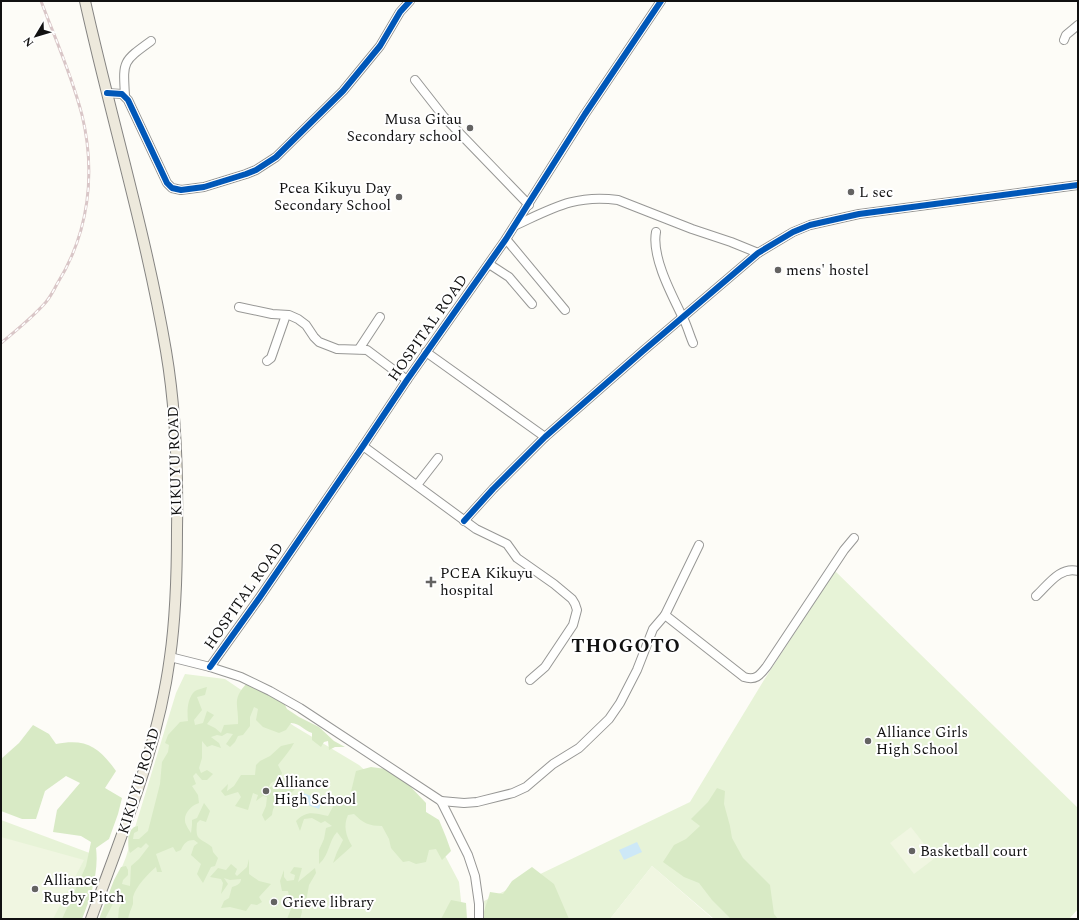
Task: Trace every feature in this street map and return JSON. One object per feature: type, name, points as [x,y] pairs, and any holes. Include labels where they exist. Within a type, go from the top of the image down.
[{"type":"main road","name":"KIKUYU ROAD","points":[[85,1],[156,294],[172,393],[175,428],[177,498],[177,566],[170,657],[142,781],[91,919]]},
{"type":"street","points":[[150,41],[131,56],[124,66],[125,96],[167,183],[172,188],[181,190],[204,187],[256,170],[276,157],[343,91],[380,46],[400,12],[410,1]]},
{"type":"street","name":"HOSPITAL ROAD","points":[[210,667],[260,597],[406,380],[515,226],[585,114],[661,1]]},
{"type":"street","points":[[1064,40],[1066,35],[1078,25]]},
{"type":"street","points":[[415,80],[444,117],[529,205]]},
{"type":"street","points":[[107,93],[117,93],[125,96]]},
{"type":"street","points":[[464,521],[545,436],[683,317],[771,244],[810,225],[859,214],[1078,185]]},
{"type":"street","points":[[515,226],[558,206],[573,201],[585,198],[608,198],[618,200],[692,229],[731,242],[758,254]]},
{"type":"street","points":[[656,232],[656,247],[664,278],[683,317],[693,343]]},
{"type":"street","points":[[506,239],[565,310]]},
{"type":"street","points":[[488,264],[509,277],[532,304]]},
{"type":"street","points":[[239,307],[272,314],[286,315],[298,319],[319,342],[337,349],[367,350],[406,380]]},
{"type":"street","points":[[267,361],[271,358],[286,315]]},
{"type":"street","points":[[359,349],[380,317]]},
{"type":"street","points":[[426,352],[545,436]]},
{"type":"street","points":[[363,446],[464,521],[485,534],[507,544],[517,558],[554,584],[572,599],[577,610],[573,625],[545,667],[530,680]]},
{"type":"street","points":[[416,485],[438,458]]},
{"type":"street","points":[[664,615],[744,677],[750,679],[756,678],[767,666],[844,550],[854,538]]},
{"type":"street","points":[[441,801],[477,802],[513,793],[526,787],[553,764],[579,748],[609,719],[620,703],[637,670],[654,629],[664,615],[699,545]]},
{"type":"street","points":[[1036,596],[1059,574],[1071,569],[1078,571]]},
{"type":"street","points":[[170,657],[210,667],[240,677],[300,708],[441,801],[468,856],[475,876],[479,904],[479,919]]},
{"type":"green space","name":"Alliance Girls High School","points":[[835,571],[1078,808],[1078,909],[1069,919],[714,919],[652,866],[610,919],[485,919],[484,901],[690,802],[764,680]]},
{"type":"green space","name":"Alliance High School","points":[[185,674],[225,679],[294,726],[359,765],[408,809],[439,844],[459,882],[463,919],[101,919],[126,857],[176,693]]},
{"type":"green space","points":[[247,683],[284,703],[287,709],[319,727],[334,741],[345,747],[335,747],[329,750],[328,741],[324,742],[321,747],[312,740],[312,733],[291,723],[286,730],[279,733],[263,727],[256,720],[258,709],[254,707],[250,717],[250,726],[243,735],[238,736],[230,747],[226,744],[233,734],[227,733],[222,736],[217,735],[211,737],[219,743],[221,748],[212,745],[207,747],[202,741],[202,758],[199,768],[201,773],[207,770],[213,774],[207,780],[202,780],[196,773],[193,776],[196,784],[192,786],[198,795],[199,803],[189,810],[185,821],[191,833],[192,820],[197,818],[204,803],[210,811],[206,822],[200,820],[197,823],[197,833],[199,838],[212,847],[213,852],[218,858],[215,866],[211,867],[203,883],[197,874],[201,864],[191,855],[194,846],[198,843],[194,840],[186,842],[181,850],[176,852],[173,847],[156,854],[162,872],[157,872],[156,867],[139,885],[133,897],[133,904],[128,919],[118,919],[119,908],[126,896],[122,892],[117,896],[105,919],[99,919],[114,880],[121,867],[126,866],[128,870],[128,875],[123,880],[122,884],[130,886],[131,866],[139,859],[149,846],[146,843],[141,848],[138,847],[130,853],[128,846],[128,833],[134,827],[138,826],[138,831],[134,833],[133,839],[139,839],[148,831],[160,784],[162,762],[168,752],[169,745],[165,743],[168,735],[180,722],[188,721],[188,705],[190,697],[196,690],[207,687],[205,695],[197,697],[202,710],[194,720],[195,725],[203,723],[207,711],[214,715],[207,724],[221,733],[224,725],[238,724],[237,698]]},
{"type":"green space","points":[[33,725],[49,734],[56,744],[76,742],[91,746],[104,756],[116,771],[105,788],[122,798],[109,839],[96,848],[97,857],[94,884],[82,919],[62,919],[86,866],[91,842],[81,836],[53,832],[57,810],[80,783],[66,776],[45,791],[36,819],[22,819],[1,811],[1,759],[19,743]]},
{"type":"green space","points":[[294,743],[278,765],[282,773],[280,778],[271,783],[268,788],[279,783],[284,778],[294,775],[298,784],[295,789],[276,803],[272,815],[265,821],[262,815],[266,806],[267,797],[263,796],[256,801],[258,795],[253,793],[248,810],[235,806],[241,797],[238,792],[225,796],[221,791],[228,784],[227,791],[234,786],[241,775],[255,775],[256,765],[260,761],[270,756],[281,746]]},
{"type":"green space","points":[[371,767],[386,769],[406,782],[426,803],[426,812],[439,820],[451,851],[442,860],[436,849],[429,850],[426,862],[416,864],[409,861],[403,862],[391,848],[389,839],[382,826],[366,823],[354,814],[348,815],[345,827],[352,846],[333,863],[343,840],[337,832],[323,860],[319,864],[319,850],[324,839],[326,828],[332,826],[325,821],[321,823],[312,818],[304,819],[300,831],[296,821],[304,815],[310,813],[328,816],[336,801],[350,796],[356,771]]},
{"type":"green space","points":[[717,788],[725,791],[724,804],[732,838],[743,858],[770,885],[774,914],[778,919],[731,919],[712,900],[699,883],[684,877],[663,862],[674,845],[686,839],[700,826],[691,819],[708,802]]},
{"type":"green space","name":"Alliance Rugby Pitch","points":[[1,820],[95,855],[70,919],[1,919]]},
{"type":"green space","name":"Basketball court","points":[[911,827],[935,858],[914,874],[890,843]]},
{"type":"green space","name":"Alliance Rugby Pitch","points":[[1,837],[84,860],[53,919],[1,919]]},
{"type":"green space","points":[[249,859],[249,874],[259,881],[271,884],[259,897],[262,902],[257,905],[251,904],[246,911],[230,907],[221,908],[224,901],[229,898],[232,887],[237,885],[241,879],[230,880],[224,878],[228,884],[221,894],[223,883],[221,879],[210,877],[218,868],[226,870],[231,864],[237,869],[235,874],[237,876],[247,867]]},
{"type":"green space","points":[[652,866],[713,919],[610,919]]},
{"type":"green space","points":[[294,867],[302,868],[298,882],[315,868],[316,873],[309,885],[306,902],[301,904],[302,912],[300,919],[287,919],[291,909],[287,908],[290,901],[288,891],[282,891],[280,881],[284,870],[284,877],[287,881],[294,880],[295,875],[290,873]]},
{"type":"green space","points":[[532,867],[554,884],[569,919],[483,919],[490,892],[503,894],[512,881]]},
{"type":"green space","points":[[451,900],[466,903],[467,919],[441,919]]},
{"type":"water","points":[[303,793],[322,800],[319,809],[300,802]]},
{"type":"water","points":[[637,842],[642,852],[624,860],[619,850]]},
{"type":"railway","points":[[1,343],[36,313],[52,293],[68,264],[76,244],[83,223],[87,202],[89,181],[88,159],[82,115],[68,72],[41,1]]},
{"type":"cycle path","points":[[107,93],[122,94],[128,100],[167,183],[172,188],[181,190],[204,187],[256,170],[276,157],[343,91],[380,46],[400,12],[410,1]]},
{"type":"cycle path","points":[[210,667],[260,597],[407,380],[506,239],[585,114],[661,1]]},
{"type":"cycle path","points":[[464,521],[493,489],[545,437],[758,253],[793,232],[810,225],[859,214],[1078,185]]},
{"type":"place","name":"Musa Gitau Secondary school","points":[[470,128]]},
{"type":"place","name":"L sec","points":[[851,192]]},
{"type":"place","name":"Pcea Kikuyu Day Secondary School","points":[[399,197]]},
{"type":"place","name":"mens' hostel","points":[[778,270]]},
{"type":"place","name":"PCEA Kikuyu hospital","points":[[431,582]]},
{"type":"place","name":"Alliance Girls High School","points":[[868,741]]},
{"type":"place","name":"Alliance High School","points":[[266,791]]},
{"type":"place","name":"Basketball court","points":[[912,851]]},
{"type":"place","name":"Alliance Rugby Pitch","points":[[35,889]]},
{"type":"place","name":"Grieve library","points":[[274,902]]},
{"type":"district","name":"THOGOTO","points":[[626,646]]}]
